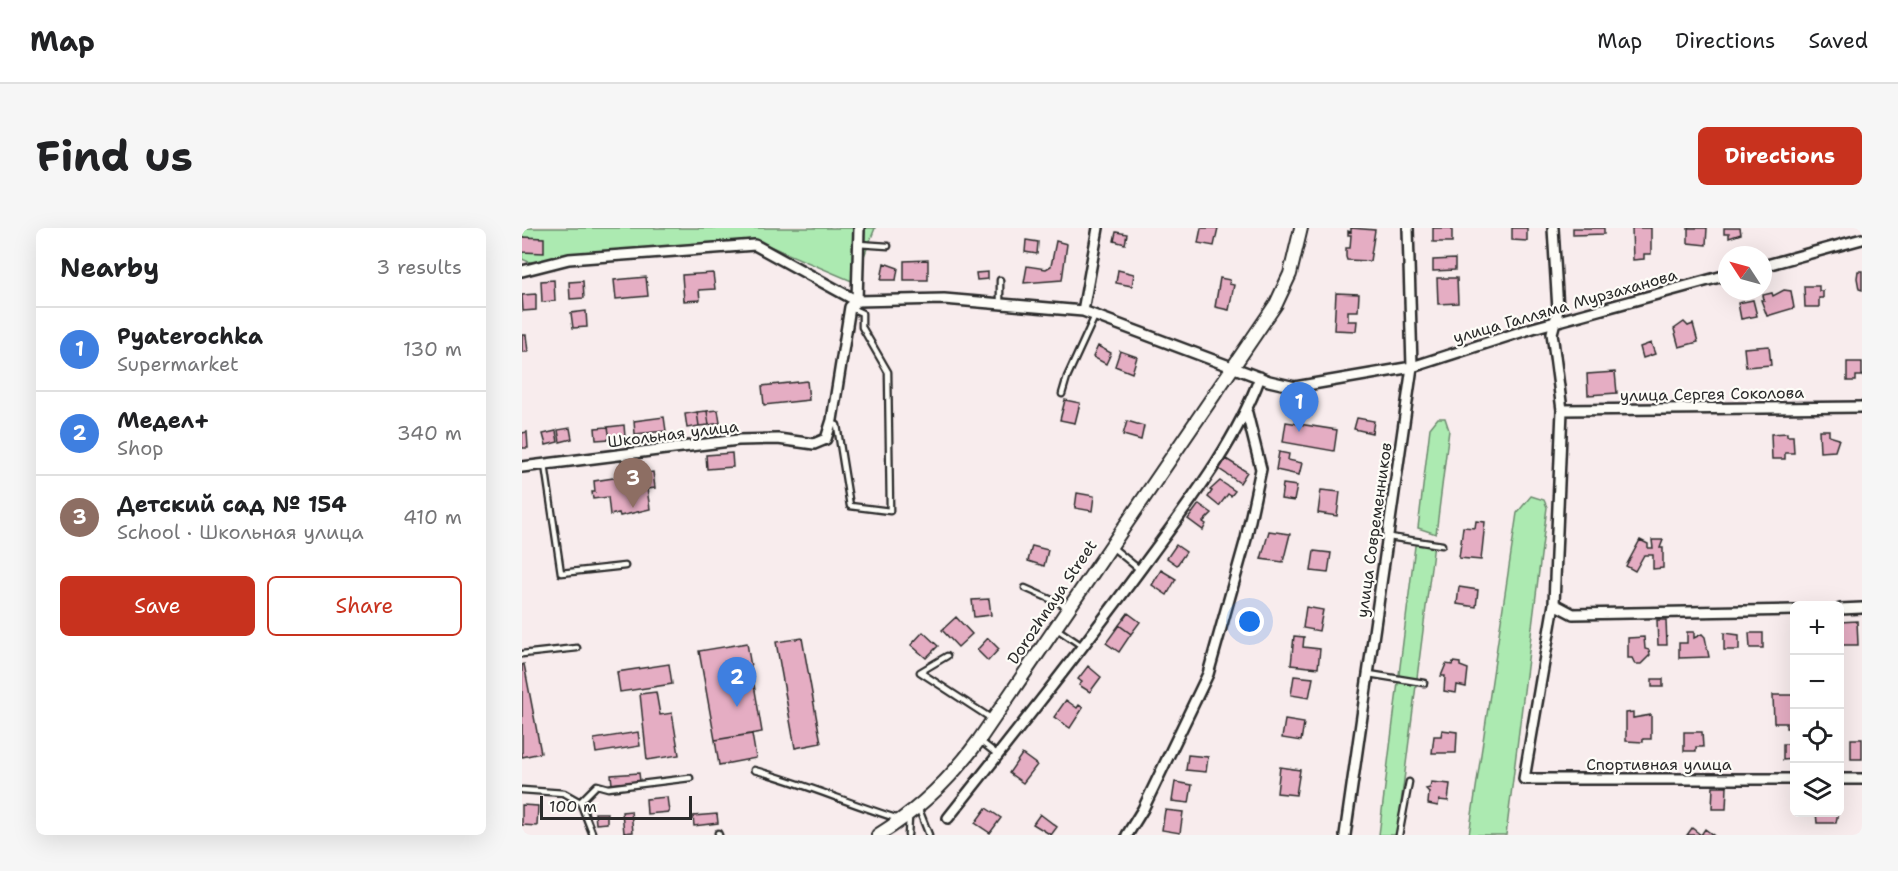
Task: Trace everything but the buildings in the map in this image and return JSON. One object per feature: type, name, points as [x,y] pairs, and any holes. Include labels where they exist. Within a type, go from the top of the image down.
[{"type":"street","points":[[832,423],[853,304],[859,228]]},
{"type":"street","points":[[1083,311],[1098,228]]},
{"type":"street","name":"Dorozhnaya Street","points":[[878,835],[910,814],[958,770],[993,720],[1276,304],[1290,274],[1301,228]]},
{"type":"street","name":"улица Современников","points":[[1346,835],[1412,368],[1408,228]]},
{"type":"street","points":[[1553,228],[1558,310],[1552,333],[1562,410],[1554,604],[1573,614],[1790,610]]},
{"type":"street","points":[[1772,264],[1862,239]]},
{"type":"street","points":[[522,271],[569,259],[755,245],[853,304]]},
{"type":"street","name":"улица Галляма Мурзаханова","points":[[853,304],[944,299],[1083,311],[1260,377],[1296,387],[1412,368],[1554,322],[1718,277]]},
{"type":"street","points":[[948,818],[1083,647],[1194,496],[1247,413],[1260,377]]},
{"type":"street","name":"улица Сергея Соколова","points":[[1562,410],[1862,407]]},
{"type":"street","points":[[1127,835],[1143,809],[1211,662],[1246,539],[1261,469],[1247,413]]},
{"type":"street","name":"Школьная улица","points":[[522,467],[738,440],[778,440],[814,444],[826,439],[832,423]]},
{"type":"street","name":"Спортивная улица","points":[[1554,604],[1524,779],[1790,779]]},
{"type":"street","points":[[1844,609],[1862,608]]},
{"type":"street","points":[[1844,779],[1862,779]]},
{"type":"lane","points":[[857,244],[888,246]]},
{"type":"lane","points":[[1000,280],[1000,304]]},
{"type":"lane","points":[[832,423],[837,425],[850,506],[890,511],[888,372],[862,327],[862,313],[853,304]]},
{"type":"lane","points":[[1062,394],[1067,377],[1095,316]]},
{"type":"lane","points":[[545,465],[561,573],[625,566]]},
{"type":"lane","points":[[1388,537],[1442,545]]},
{"type":"lane","points":[[1110,546],[1140,570]]},
{"type":"lane","points":[[1025,588],[1068,607]]},
{"type":"lane","points":[[1055,627],[1083,647]]},
{"type":"lane","points":[[522,654],[577,648]]},
{"type":"lane","points":[[947,656],[921,672],[993,720]]},
{"type":"lane","points":[[1368,674],[1424,683]]},
{"type":"lane","points":[[979,740],[998,755]]},
{"type":"lane","points":[[754,770],[790,779],[839,800],[910,814],[929,835]]},
{"type":"lane","points":[[580,802],[597,785],[608,788],[690,778]]},
{"type":"lane","points":[[1400,835],[1409,782]]},
{"type":"lane","points":[[522,790],[564,793],[580,802],[593,835]]},
{"type":"lane","points":[[908,835],[910,814]]},
{"type":"green space","points":[[522,228],[875,228],[854,282],[753,239],[529,262],[522,259]]},
{"type":"green space","points":[[1438,418],[1445,418],[1449,430],[1436,534],[1418,528],[1430,428]]},
{"type":"green space","points":[[1531,496],[1544,500],[1547,507],[1506,835],[1469,835],[1517,513]]},
{"type":"green space","points":[[1416,538],[1434,544],[1397,835],[1379,835]]},
{"type":"place","name":"Pyaterochka","points":[[1299,432]]},
{"type":"place","name":"Детский сад № 154","points":[[633,508]]},
{"type":"place","name":"Медел+","points":[[737,707]]}]
